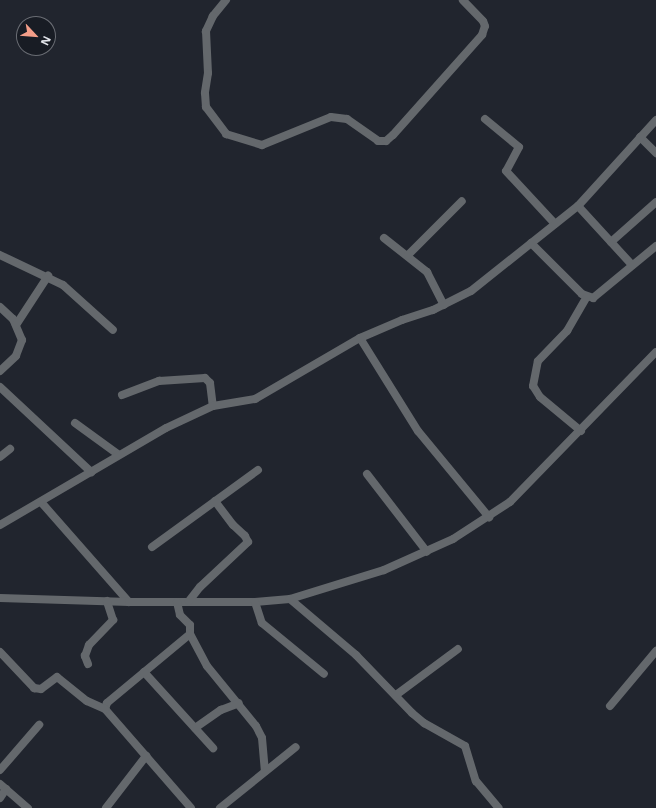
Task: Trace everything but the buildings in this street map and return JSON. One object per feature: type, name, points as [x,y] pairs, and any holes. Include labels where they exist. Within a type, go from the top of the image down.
[{"type":"street","points":[[226,0],[213,16],[206,31],[206,107],[226,134],[262,145],[331,117],[347,119],[378,141],[386,141],[482,35],[484,26],[482,21],[463,0]]},
{"type":"street","points":[[485,119],[519,147],[506,172],[555,224]]},
{"type":"street","points":[[0,525],[166,428],[213,406],[255,400],[360,338],[444,305],[471,291],[578,206],[656,120]]},
{"type":"street","points":[[640,137],[656,153]]},
{"type":"street","points":[[408,255],[462,201]]},
{"type":"street","points":[[611,242],[656,202]]},
{"type":"street","points":[[578,206],[632,266]]},
{"type":"street","points":[[384,238],[408,255],[427,272],[444,305]]},
{"type":"street","points":[[531,243],[587,297],[597,296],[656,246]]},
{"type":"street","points":[[0,256],[48,276],[79,298],[113,330]]},
{"type":"street","points":[[16,324],[48,276]]},
{"type":"street","points":[[581,431],[540,397],[533,386],[538,361],[567,331],[585,306],[587,297]]},
{"type":"street","points":[[0,307],[16,324],[22,340],[21,349],[0,371]]},
{"type":"street","points":[[360,338],[418,431],[489,517]]},
{"type":"street","points":[[0,598],[107,602],[255,602],[290,599],[360,578],[427,552],[489,517],[530,484],[656,352]]},
{"type":"street","points":[[122,395],[159,381],[205,378],[210,383],[213,406]]},
{"type":"street","points":[[0,386],[91,472]]},
{"type":"street","points":[[75,423],[119,455]]},
{"type":"street","points":[[0,457],[10,449]]},
{"type":"street","points":[[152,546],[258,470]]},
{"type":"street","points":[[367,474],[427,552]]},
{"type":"street","points":[[189,601],[200,587],[248,542],[245,536],[233,525],[215,501]]},
{"type":"street","points":[[41,502],[129,602]]},
{"type":"street","points":[[290,599],[356,655],[424,724],[465,746],[476,781],[499,808]]},
{"type":"street","points":[[88,664],[85,656],[89,645],[113,620],[107,602]]},
{"type":"street","points":[[177,602],[180,615],[190,624],[190,634],[207,666],[239,703],[256,726],[262,738],[265,771]]},
{"type":"street","points":[[255,602],[262,623],[324,674]]},
{"type":"street","points":[[105,709],[107,703],[190,634]]},
{"type":"street","points":[[396,695],[458,649]]},
{"type":"street","points":[[610,706],[656,651]]},
{"type":"street","points":[[0,652],[34,688],[41,689],[57,677],[87,700],[105,709],[191,808]]},
{"type":"street","points":[[144,672],[213,748]]},
{"type":"street","points":[[195,728],[221,710],[239,703]]},
{"type":"street","points":[[0,770],[39,725]]},
{"type":"street","points":[[220,808],[296,747]]},
{"type":"street","points":[[106,808],[146,756]]},
{"type":"street","points":[[0,798],[3,787],[28,808]]}]
